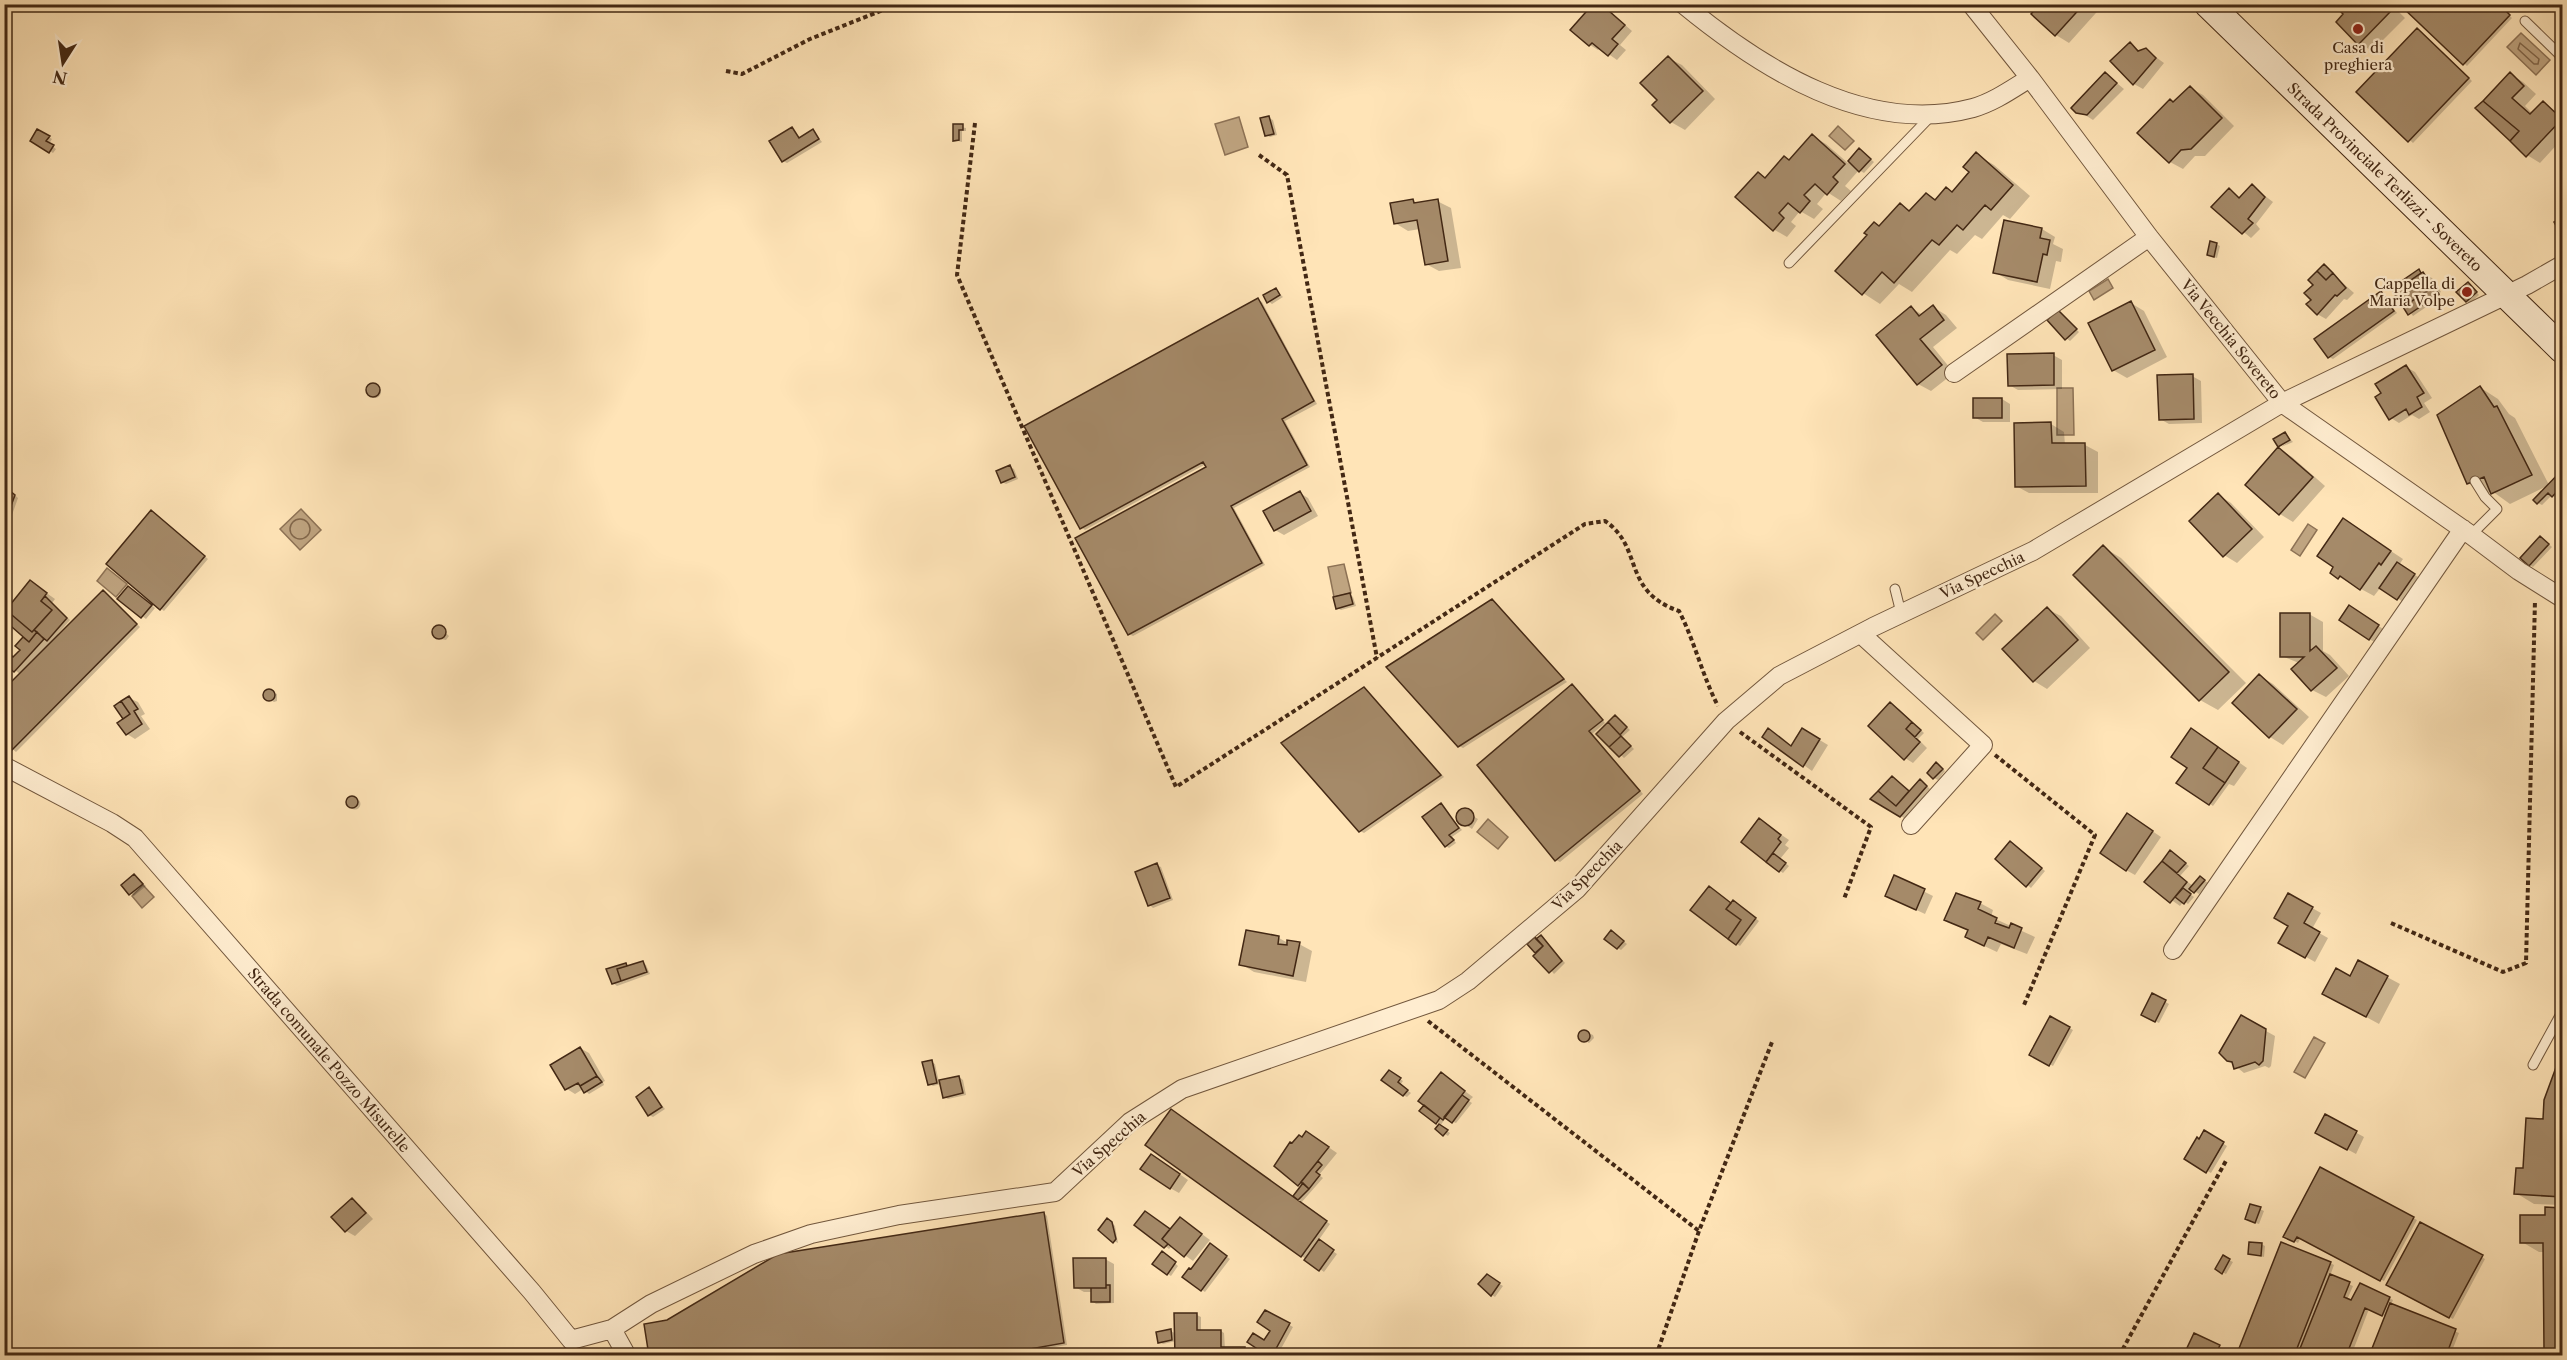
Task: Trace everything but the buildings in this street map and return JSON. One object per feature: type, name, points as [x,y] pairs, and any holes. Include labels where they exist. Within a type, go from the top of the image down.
[{"type":"main road","name":"Strada Provinciale Terlizzi - Sovereto","points":[[2208,4],[2562,349]]},
{"type":"street","points":[[1683,4],[1711,27],[1759,60],[1812,88],[1867,108],[1900,114],[1932,115],[1974,108],[1993,100],[2030,78]]},
{"type":"street","name":"Via Vecchia Sovereto","points":[[1971,4],[2030,78],[2149,237],[2282,403],[2562,598]]},
{"type":"street","points":[[1954,374],[2149,237]]},
{"type":"street","name":"Via Specchia","points":[[612,1329],[651,1304],[754,1254],[811,1234],[899,1215],[1055,1192],[1130,1122],[1182,1089],[1439,1000],[1468,981],[1577,889],[1725,721],[1779,676],[1901,613],[2033,550],[2282,403],[2562,265]]},
{"type":"street","points":[[2173,950],[2467,532]]},
{"type":"street","points":[[1861,634],[1983,745],[1911,825]]},
{"type":"street","name":"Strada comunale Pozzo Misurelle","points":[[4,766],[112,823],[135,838],[532,1292],[571,1340],[612,1329]]},
{"type":"street","points":[[612,1329],[627,1356]]},
{"type":"lane","points":[[2525,21],[2562,57]]},
{"type":"lane","points":[[1790,264],[1932,115]]},
{"type":"lane","points":[[2467,532],[2497,509],[2485,497],[2475,481]]},
{"type":"lane","points":[[1895,590],[1901,613]]},
{"type":"lane","points":[[2533,1065],[2562,1012]]},
{"type":"path","points":[[726,71],[742,74],[810,39],[898,4]]},
{"type":"path","points":[[975,123],[957,275],[1176,787],[1585,524],[1605,522],[1619,530],[1644,590],[1662,605],[1679,611],[1689,631],[1710,690],[1725,721],[1871,827],[1844,899]]},
{"type":"path","points":[[1259,155],[1287,175],[1377,658]]},
{"type":"path","points":[[2391,923],[2503,972],[2526,963],[2535,581]]},
{"type":"path","points":[[1983,745],[2095,834],[2024,1005]]},
{"type":"path","points":[[1413,1010],[1699,1231]]},
{"type":"path","points":[[1656,1356],[1699,1231],[1772,1042]]},
{"type":"path","points":[[2120,1356],[2227,1158]]},
{"type":"water","points":[[2521,33],[2550,60],[2536,75],[2507,47]]},
{"type":"water","points":[[1239,117],[1248,147],[1225,155],[1215,124]]},
{"type":"water","points":[[1838,126],[1854,141],[1845,150],[1829,136]]},
{"type":"water","points":[[2108,279],[2113,288],[2094,300],[2089,291]]},
{"type":"water","points":[[2057,388],[2073,388],[2074,435],[2057,435]]},
{"type":"water","points":[[301,509],[321,530],[300,550],[280,529]]},
{"type":"water","points":[[2308,524],[2317,530],[2300,556],[2291,550]]},
{"type":"water","points":[[1344,564],[1351,593],[1334,597],[1328,567]]},
{"type":"water","points":[[107,568],[127,584],[116,597],[97,581]]},
{"type":"water","points":[[1995,614],[2002,621],[1983,640],[1976,633]]},
{"type":"water","points":[[1488,819],[1508,837],[1498,849],[1477,832]]},
{"type":"water","points":[[143,885],[154,897],[142,908],[132,896]]},
{"type":"water","points":[[2314,1037],[2325,1043],[2305,1078],[2294,1072]]},
{"type":"place","name":"Casa di preghiera","points":[[2358,29]]},
{"type":"place","name":"Cappella di Maria Volpe","points":[[2467,292]]}]
